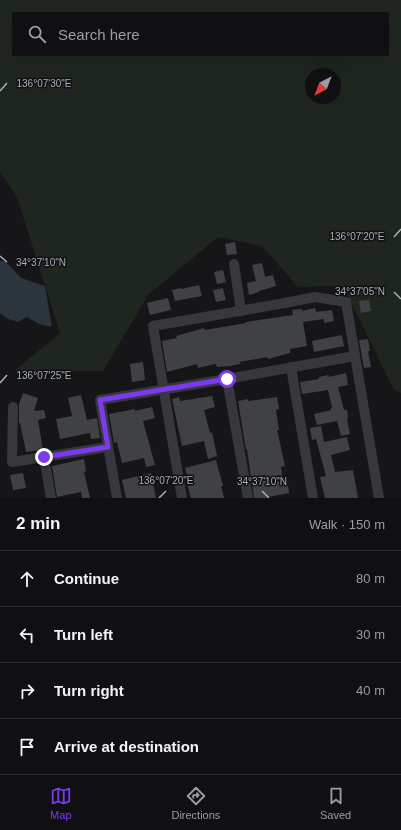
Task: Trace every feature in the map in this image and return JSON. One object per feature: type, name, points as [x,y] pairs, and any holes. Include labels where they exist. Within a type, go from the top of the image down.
[{"type":"street","points":[[234,264],[242,311]]},
{"type":"street","points":[[182,498],[153,326],[315,297],[346,302],[379,498]]},
{"type":"street","points":[[117,498],[100,400],[355,356]]},
{"type":"street","points":[[291,367],[313,498]]},
{"type":"street","points":[[227,379],[248,498]]},
{"type":"street","points":[[13,407],[12,462],[108,447]]},
{"type":"street","points":[[44,457],[51,498]]},
{"type":"shaded area","points":[[0,0],[401,0],[401,393],[394,390],[343,286],[298,287],[262,246],[218,237],[148,295],[103,371],[14,371],[60,333],[17,197],[0,172]]},
{"type":"shaded area","points":[[0,261],[5,261],[21,278],[45,286],[52,327],[39,324],[27,317],[18,322],[8,319],[0,313]]},
{"type":"building","points":[[235,242],[237,254],[227,255],[225,244]]},
{"type":"building","points":[[262,263],[265,277],[273,275],[276,286],[249,295],[247,283],[256,281],[252,265]]},
{"type":"building","points":[[223,270],[226,282],[217,284],[214,272]]},
{"type":"building","points":[[199,285],[202,296],[175,301],[172,290]]},
{"type":"building","points":[[223,288],[226,300],[216,302],[213,290]]},
{"type":"building","points":[[168,298],[171,310],[150,315],[147,303]]},
{"type":"building","points":[[369,300],[371,311],[361,313],[359,301]]},
{"type":"building","points":[[315,308],[316,312],[332,310],[334,321],[324,323],[324,319],[303,322],[307,346],[290,349],[290,353],[268,359],[267,357],[240,362],[240,364],[230,366],[217,367],[216,364],[198,368],[197,364],[167,372],[162,341],[177,338],[176,336],[204,328],[205,330],[293,315],[292,310],[302,309],[302,311]]},
{"type":"building","points":[[342,335],[344,346],[314,352],[312,341]]},
{"type":"building","points":[[368,339],[370,351],[368,351],[371,367],[364,368],[359,340]]},
{"type":"building","points":[[143,362],[145,380],[132,382],[130,364]]},
{"type":"building","points":[[346,373],[348,385],[338,387],[344,410],[347,410],[350,434],[341,436],[337,421],[317,425],[314,414],[331,410],[332,407],[328,390],[302,394],[300,382],[319,379],[319,377],[328,375],[329,377]]},
{"type":"building","points":[[23,393],[38,398],[34,411],[44,410],[46,418],[38,420],[43,450],[26,452],[19,423],[19,404]]},
{"type":"building","points":[[81,395],[87,420],[97,418],[100,438],[91,439],[90,433],[60,439],[56,419],[72,416],[68,398]]},
{"type":"building","points":[[212,396],[215,407],[204,410],[210,433],[212,432],[217,456],[208,459],[204,441],[182,446],[172,399],[179,397],[180,401]]},
{"type":"building","points":[[277,397],[279,409],[276,410],[279,430],[277,430],[285,466],[281,467],[284,486],[288,485],[289,493],[268,498],[254,498],[238,401]]},
{"type":"building","points":[[152,407],[155,418],[143,421],[155,465],[146,467],[144,458],[122,463],[117,442],[114,443],[109,414],[135,409],[135,411]]},
{"type":"building","points":[[321,426],[324,442],[347,437],[350,450],[331,455],[335,472],[353,470],[358,498],[325,498],[320,477],[326,476],[316,439],[312,440],[310,428]]},
{"type":"building","points":[[84,459],[86,471],[84,472],[90,498],[82,498],[81,492],[57,497],[52,466]]},
{"type":"building","points":[[216,460],[223,486],[221,486],[224,498],[191,498],[185,468]]},
{"type":"building","points":[[23,473],[26,488],[13,490],[10,475]]},
{"type":"building","points":[[151,473],[156,498],[126,498],[122,480]]},
{"type":"route","points":[[44,457],[108,447],[100,400],[227,379]]}]
